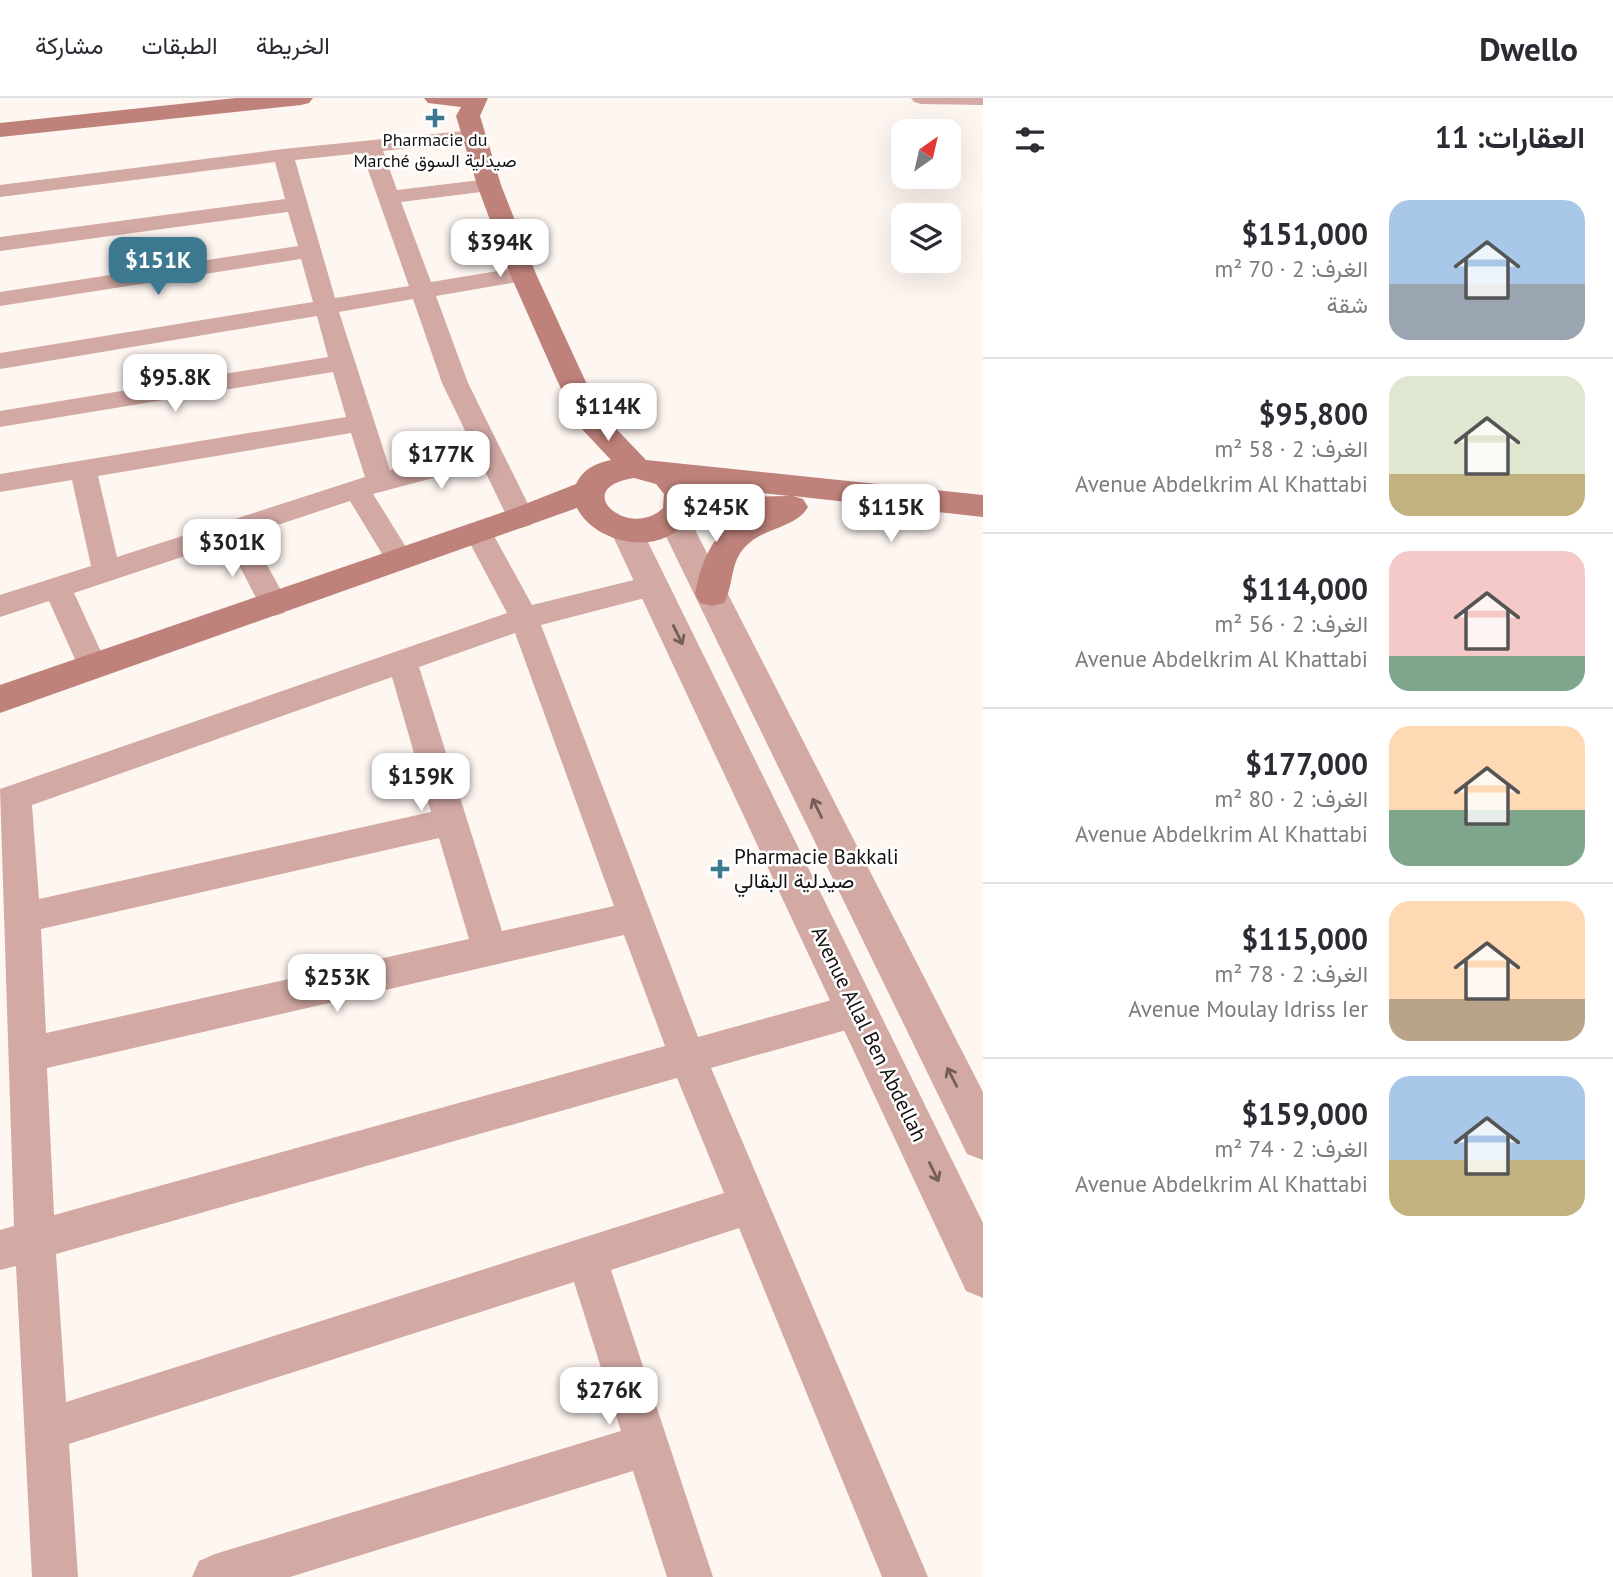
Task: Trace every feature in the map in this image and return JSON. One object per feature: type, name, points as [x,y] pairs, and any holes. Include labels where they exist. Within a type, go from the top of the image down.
[{"type":"main road","points":[[0,130],[301,98]]},
{"type":"main road","points":[[440,99],[473,112],[489,185],[523,274],[590,419],[593,484],[588,502],[594,513],[616,526]]},
{"type":"main road","points":[[590,419],[646,469],[667,477],[679,492],[676,514]]},
{"type":"main road","points":[[0,699],[524,517],[593,484],[615,468],[646,469],[983,506]]},
{"type":"main road","points":[[524,517],[644,531],[660,527],[676,514],[729,506],[805,508],[983,528]]},
{"type":"main road","points":[[712,594],[720,557],[734,537],[768,517],[805,508]]},
{"type":"street","points":[[921,98],[983,99]]},
{"type":"street","points":[[0,191],[283,155],[371,148],[473,112]]},
{"type":"street","points":[[371,148],[455,383],[524,517]]},
{"type":"street","points":[[283,155],[342,363],[362,423],[368,486],[400,560]]},
{"type":"street","points":[[389,197],[489,185]]},
{"type":"street","points":[[0,244],[296,204]]},
{"type":"street","points":[[0,299],[310,251]]},
{"type":"street","points":[[0,361],[523,274]]},
{"type":"street","points":[[0,419],[342,363]]},
{"type":"street","points":[[0,483],[362,423]]},
{"type":"street","points":[[0,598],[0,606],[368,486],[490,454]]},
{"type":"street","points":[[83,470],[106,571]]},
{"type":"street","points":[[676,514],[712,594],[983,1138]]},
{"type":"street","name":"Avenue Allal Ben Abdellah","points":[[616,526],[654,586],[983,1274]]},
{"type":"street","points":[[234,530],[274,605]]},
{"type":"street","points":[[478,532],[524,618],[687,1056],[905,1577]]},
{"type":"street","points":[[55,1577],[46,1430],[18,1245],[27,1055],[23,918],[8,800],[524,618],[654,586]]},
{"type":"street","points":[[57,587],[93,667]]},
{"type":"street","points":[[402,661],[490,950]]},
{"type":"street","points":[[23,918],[452,821]]},
{"type":"street","points":[[27,1055],[635,917]]},
{"type":"street","points":[[18,1245],[857,1010]]},
{"type":"street","points":[[46,1430],[750,1205]]},
{"type":"street","points":[[587,1259],[690,1577]]},
{"type":"street","points":[[215,1577],[649,1444]]},
{"type":"place","name":"Pharmacie du Marché صيدلية السوق","points":[[435,118]]},
{"type":"place","name":"Pharmacie Bakkali صيدلية البقالي","points":[[720,869]]}]
